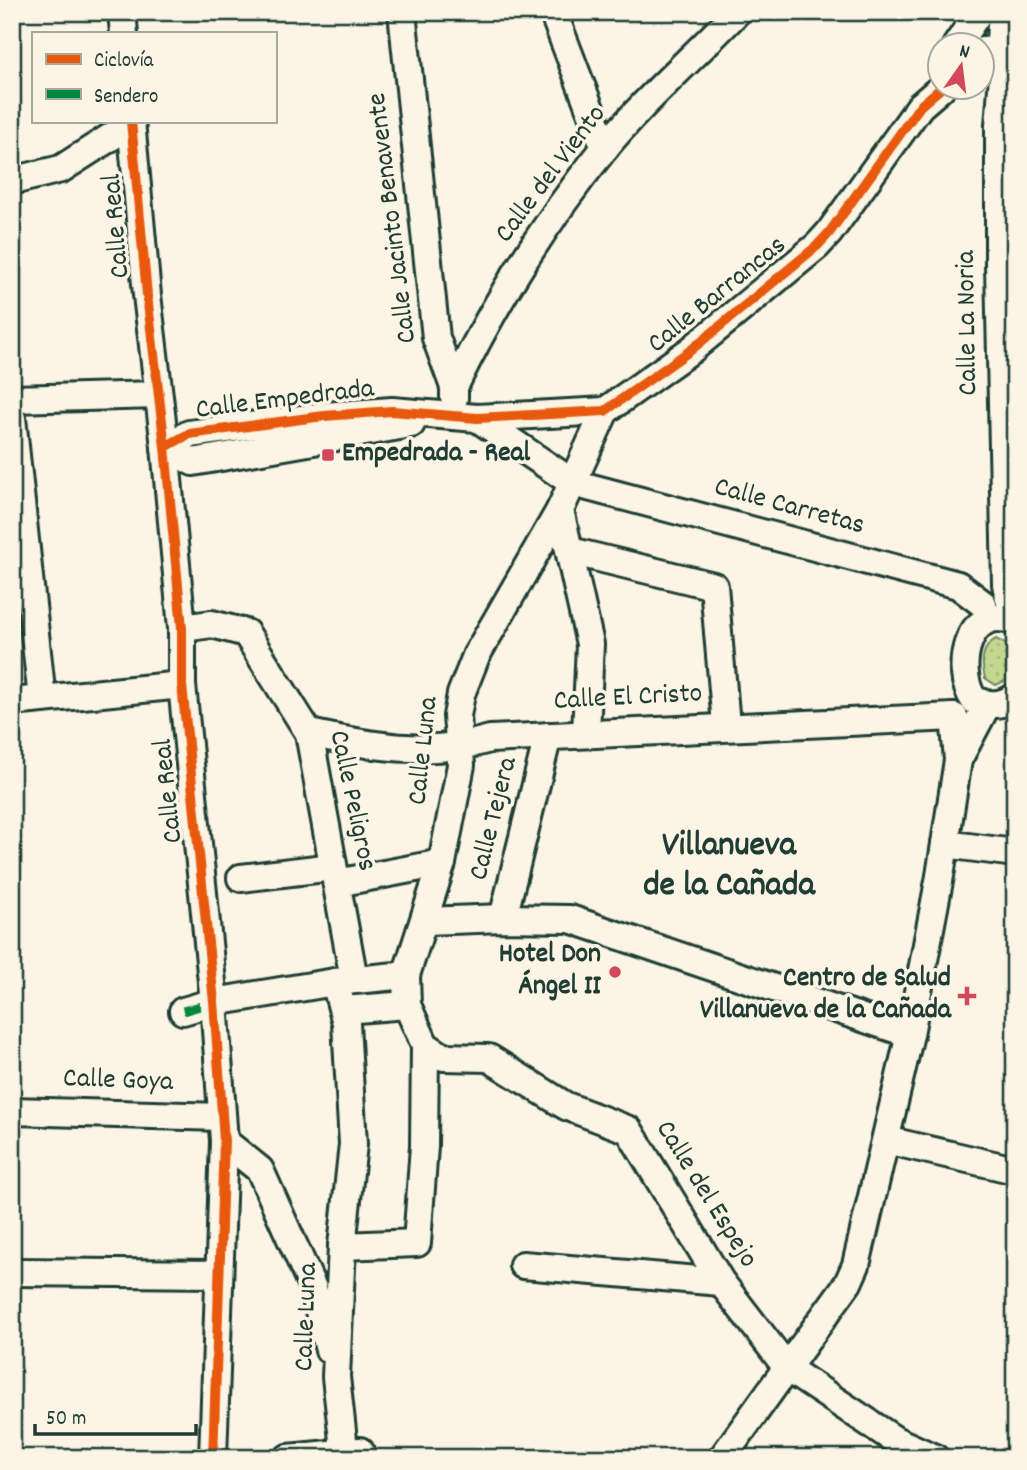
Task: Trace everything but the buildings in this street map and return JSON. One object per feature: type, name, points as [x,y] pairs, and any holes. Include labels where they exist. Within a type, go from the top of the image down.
[{"type":"street","points":[[122,12],[124,32]]},
{"type":"street","name":"Calle Jacinto Benavente","points":[[402,12],[436,338],[465,417]]},
{"type":"street","points":[[553,12],[605,148]]},
{"type":"street","name":"Calle del Viento","points":[[454,387],[487,323],[537,242],[605,148],[737,12]]},
{"type":"street","points":[[965,32],[979,12]]},
{"type":"street","points":[[986,12],[988,32]]},
{"type":"street","points":[[996,49],[1002,12]]},
{"type":"street","name":"Calle Barrancas","points":[[605,411],[691,350],[817,246],[830,233],[926,96]]},
{"type":"street","name":"Calle La Noria","points":[[996,96],[1007,266],[1006,584],[1014,621]]},
{"type":"street","points":[[12,181],[61,169],[131,122]]},
{"type":"street","name":"Calle Real","points":[[131,122],[158,395],[166,447],[182,628],[182,685],[214,1002],[223,1129],[213,1458]]},
{"type":"street","points":[[436,338],[459,335],[487,323]]},
{"type":"street","points":[[12,400],[158,395]]},
{"type":"street","name":"Calle Empedrada","points":[[166,447],[189,434],[278,421],[392,411],[465,417]]},
{"type":"street","points":[[605,411],[573,483],[465,417],[605,411]]},
{"type":"street","points":[[12,418],[42,699]]},
{"type":"street","name":"Calle Luna","points":[[406,975],[442,863],[461,765],[457,749],[457,716],[461,694],[476,656],[573,483]]},
{"type":"street","name":"Calle Carretas","points":[[573,483],[958,585],[980,615]]},
{"type":"street","points":[[559,510],[590,644],[586,734]]},
{"type":"street","name":"Calle La Noria","points":[[998,703],[963,670],[967,646],[980,615],[1005,519]]},
{"type":"street","points":[[570,551],[714,586],[726,725]]},
{"type":"street","points":[[980,615],[1014,621]]},
{"type":"street","name":"Calle Peligros","points":[[182,628],[212,624],[246,633],[309,733],[335,875],[345,980],[344,1010]]},
{"type":"street","points":[[12,702],[182,685]]},
{"type":"street","points":[[722,1458],[848,1283],[856,1265],[910,1034],[945,844],[958,760],[954,717],[998,703]]},
{"type":"street","points":[[958,760],[998,703]]},
{"type":"street","name":"Calle El Cristo","points":[[309,733],[368,746],[457,749],[490,739],[726,725],[954,717]]},
{"type":"street","name":"Calle Tejera","points":[[503,918],[548,736]]},
{"type":"street","points":[[945,844],[1015,853]]},
{"type":"street","points":[[241,878],[335,875],[442,863]]},
{"type":"street","points":[[425,921],[570,919],[910,1034]]},
{"type":"street","points":[[183,1011],[214,1002],[345,980],[406,975],[407,1005],[425,1045],[424,1146],[416,1244],[342,1246]]},
{"type":"street","points":[[344,1010],[407,1005]]},
{"type":"street","name":"Calle Luna","points":[[344,1010],[353,1144],[342,1246],[336,1377],[354,1455]]},
{"type":"street","name":"Calle del Espejo","points":[[425,1045],[443,1057],[488,1058],[566,1106],[629,1130],[650,1160],[721,1282],[788,1369],[895,1440],[935,1458]]},
{"type":"street","name":"Calle Goya","points":[[12,1111],[223,1129]]},
{"type":"street","points":[[223,1129],[260,1170],[313,1288],[336,1377]]},
{"type":"street","points":[[886,1140],[1015,1170]]},
{"type":"street","points":[[523,1265],[721,1282]]},
{"type":"street","points":[[12,1272],[218,1274]]},
{"type":"street","points":[[288,1458],[354,1455]]},
{"type":"green space","points":[[996,639],[1008,645],[1011,661],[1007,680],[996,685],[985,678],[983,661],[987,646]]},
{"type":"marked path","points":[[183,1011],[214,1002]]},
{"type":"cycle path","points":[[165,447],[189,434],[324,416],[392,411],[477,418],[605,411],[691,350],[817,246],[926,101]]},
{"type":"cycle path","points":[[131,122],[182,628],[182,685],[214,1002],[224,1141],[213,1458]]},
{"type":"place","name":"Empedrada - Real","points":[[328,455]]},
{"type":"place","name":"Hotel Don Ángel II","points":[[615,972]]},
{"type":"place","name":"Centro de Salud Villanueva de la Cañada","points":[[967,996]]},
{"type":"district","name":"Villanueva de la Cañada","points":[[729,867]]}]
